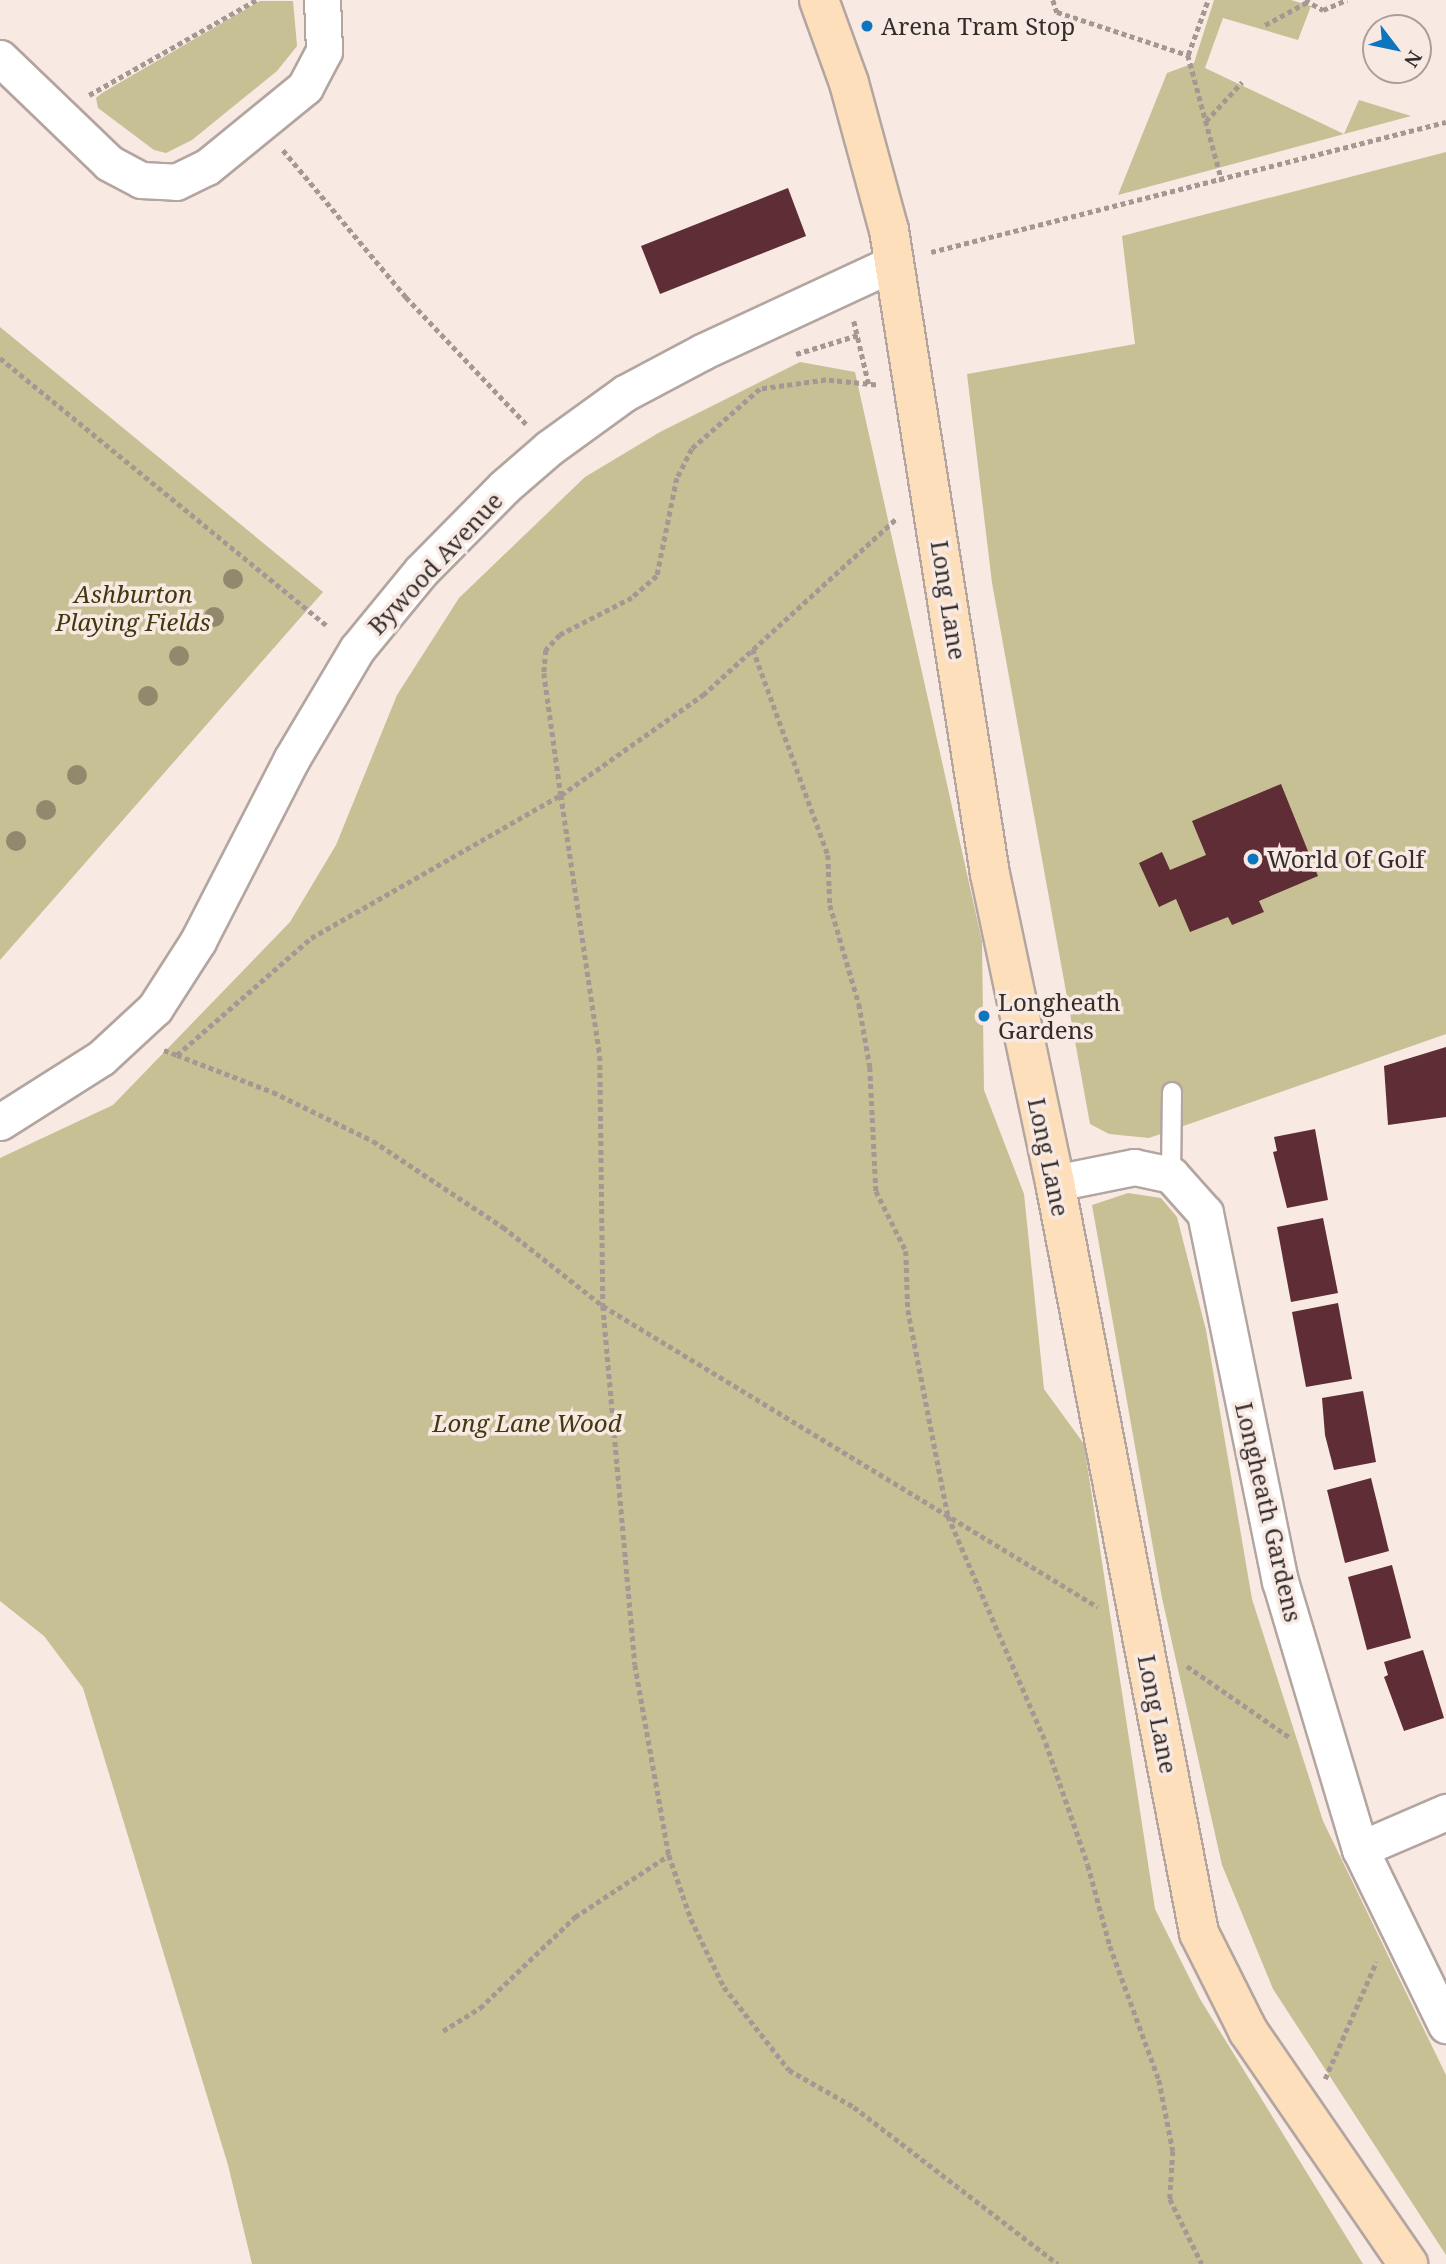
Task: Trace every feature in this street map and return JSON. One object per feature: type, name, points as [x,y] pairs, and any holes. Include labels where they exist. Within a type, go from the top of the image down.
[{"type":"main road","name":"Long Lane","points":[[818,0],[908,259],[932,486],[990,874],[1055,1183],[1199,1933],[1248,2031],[1408,2264]]},
{"type":"street","points":[[0,58],[109,163],[141,180],[176,182],[207,167],[263,125],[305,87],[324,51],[323,0]]},
{"type":"street","name":"Bywood Avenue","points":[[0,1122],[129,1036],[155,1008],[198,941],[291,760],[357,649],[446,544],[549,448],[595,412],[663,373],[908,259]]},
{"type":"street","points":[[1055,1183],[1134,1167],[1171,1175]]},
{"type":"street","name":"Longheath Gardens","points":[[1171,1175],[1205,1213],[1280,1581],[1360,1849],[1446,2025]]},
{"type":"street","points":[[1360,1849],[1446,1812]]},
{"type":"lane","points":[[1171,1175],[1172,1092]]},
{"type":"path","points":[[58,114],[256,0]]},
{"type":"path","points":[[1053,0],[1057,12],[1188,55]]},
{"type":"path","points":[[1208,0],[1188,55],[1222,181]]},
{"type":"path","points":[[1265,24],[1307,1],[1323,10],[1347,0]]},
{"type":"path","points":[[1206,122],[1242,82]]},
{"type":"path","points":[[908,259],[1446,122]]},
{"type":"path","points":[[263,125],[406,298],[549,448]]},
{"type":"path","points":[[853,315],[869,385],[826,380],[760,389],[692,449],[677,478],[657,576],[632,598],[560,635],[546,650],[544,673],[600,1056],[603,1306],[635,1665],[668,1855],[691,1919],[724,1987],[789,2070],[854,2107],[1058,2264]]},
{"type":"path","points":[[796,354],[858,335]]},
{"type":"path","points":[[0,358],[357,649]]},
{"type":"path","points":[[177,1055],[311,938],[561,795],[702,695],[932,486]]},
{"type":"path","points":[[753,649],[828,855],[830,905],[859,1004],[870,1067],[876,1191],[906,1251],[908,1310],[948,1516],[1046,1743],[1088,1865],[1110,1946],[1159,2080],[1173,2151],[1170,2199],[1202,2264]]},
{"type":"path","points":[[129,1036],[273,1092],[373,1140],[503,1227],[603,1306],[1143,1635],[1292,1739]]},
{"type":"path","points":[[443,2031],[480,2008],[575,1917],[668,1855]]},
{"type":"path","points":[[1309,2119],[1394,1919]]},
{"type":"green space","points":[[1214,0],[1291,0],[1311,6],[1298,40],[1223,18],[1205,68],[1344,134],[1359,100],[1411,116],[1118,195],[1167,73],[1194,63]]},
{"type":"green space","points":[[260,1],[293,1],[297,46],[277,71],[192,140],[166,153],[154,150],[98,108],[96,98],[102,93]]},
{"type":"green space","points":[[1446,152],[1446,1034],[1149,1138],[1109,1134],[1090,1124],[992,583],[967,374],[1135,344],[1122,236]]},
{"type":"green space","name":"Ashburton Playing Fields","points":[[0,327],[323,592],[0,960]]},
{"type":"green space","name":"Long Lane Wood","points":[[800,362],[855,372],[982,941],[984,1090],[1024,1194],[1044,1389],[1084,1444],[1155,1909],[1200,1999],[1363,2264],[252,2264],[228,2165],[83,1688],[44,1636],[0,1601],[0,1158],[113,1105],[290,922],[336,845],[397,695],[459,598],[585,477],[660,432]]},
{"type":"green space","points":[[1128,1193],[1161,1198],[1177,1217],[1206,1330],[1252,1599],[1323,1821],[1446,2075],[1446,2255],[1273,1989],[1222,1865],[1162,1598],[1092,1205]]},
{"type":"building","points":[[788,188],[806,236],[660,294],[641,246]]},
{"type":"building","name":"World Of Golf","points":[[1281,784],[1318,876],[1259,901],[1264,912],[1232,925],[1228,917],[1190,932],[1176,899],[1159,907],[1139,863],[1162,852],[1170,870],[1206,855],[1192,821]]},
{"type":"building","points":[[1446,1047],[1446,1117],[1388,1125],[1384,1066]]},
{"type":"building","points":[[1315,1129],[1328,1200],[1287,1208],[1273,1152],[1277,1151],[1274,1137]]},
{"type":"building","points":[[1323,1218],[1338,1293],[1291,1302],[1277,1227]]},
{"type":"building","points":[[1338,1303],[1352,1379],[1306,1387],[1292,1312]]},
{"type":"building","points":[[1363,1391],[1376,1462],[1334,1470],[1325,1435],[1322,1398]]},
{"type":"building","points":[[1371,1478],[1389,1551],[1345,1563],[1327,1490]]},
{"type":"building","points":[[1392,1565],[1411,1638],[1367,1650],[1348,1577]]},
{"type":"building","points":[[1423,1650],[1444,1718],[1404,1731],[1384,1677],[1388,1675],[1384,1662]]},
{"type":"place","name":"Arena Tram Stop","points":[[867,26]]},
{"type":"place","name":"World Of Golf","points":[[1253,859]]},
{"type":"place","name":"Longheath Gardens","points":[[984,1016]]}]
